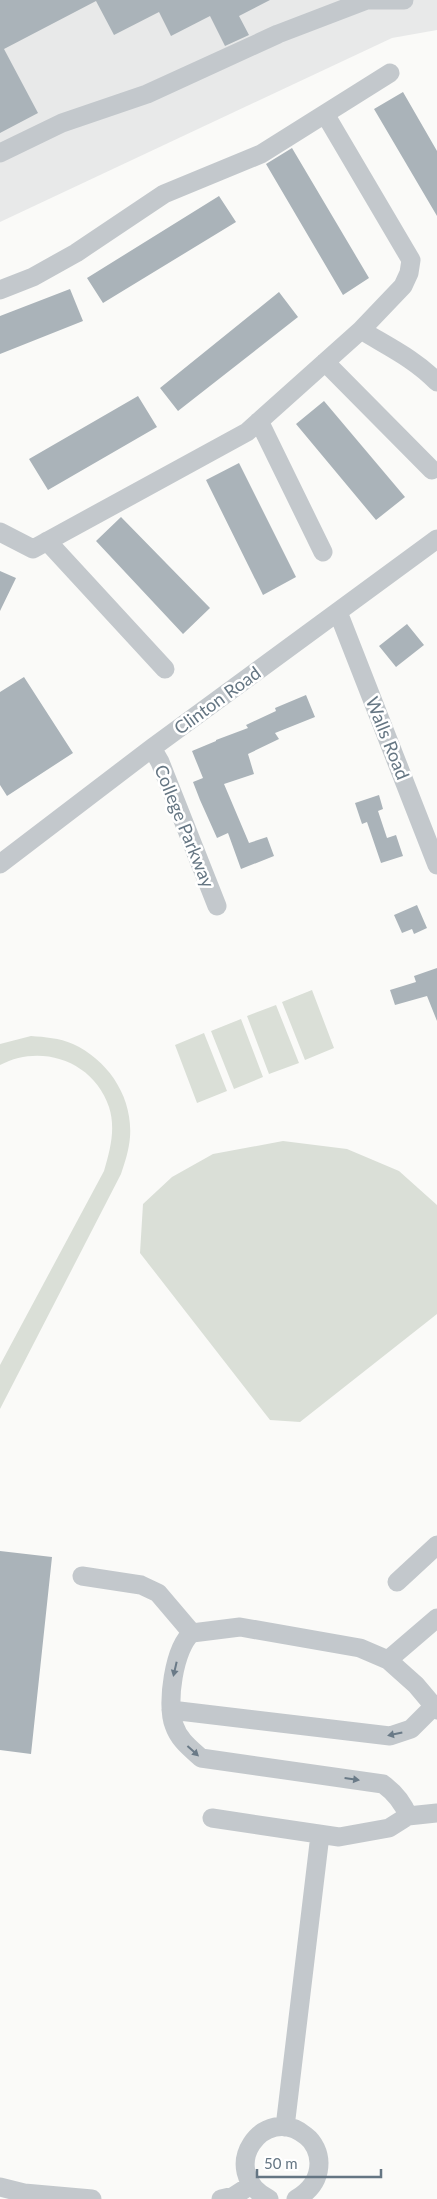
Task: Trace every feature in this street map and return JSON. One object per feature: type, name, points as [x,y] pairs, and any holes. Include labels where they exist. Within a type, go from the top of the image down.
[{"type":"street","points":[[0,153],[62,123],[147,94],[278,34],[367,0],[404,0]]},
{"type":"street","points":[[0,290],[33,276],[76,253],[164,194],[261,154],[390,73]]},
{"type":"street","points":[[0,532],[33,549],[247,432],[361,330],[403,286],[411,260],[326,114]]},
{"type":"street","points":[[361,330],[408,358],[425,370],[437,382]]},
{"type":"street","points":[[325,362],[432,470]]},
{"type":"street","points":[[259,421],[323,552]]},
{"type":"street","name":"Clinton Road","points":[[0,864],[152,748],[437,539]]},
{"type":"street","points":[[47,541],[164,669]]},
{"type":"street","name":"Walls Road","points":[[338,612],[433,842],[437,865]]},
{"type":"street","name":"College Parkway","points":[[152,748],[160,762],[217,906]]},
{"type":"street","points":[[397,1582],[437,1545]]},
{"type":"street","points":[[82,1576],[141,1585],[158,1593],[192,1633]]},
{"type":"street","points":[[388,1660],[437,1618]]},
{"type":"street","points":[[171,1710],[390,1736],[412,1729],[436,1708],[416,1685],[388,1660],[360,1648],[240,1627],[192,1633],[187,1636],[179,1655],[173,1678],[171,1710],[174,1724],[181,1740],[201,1758],[383,1784],[396,1794],[408,1816]]},
{"type":"street","points":[[212,1818],[339,1838],[389,1828],[408,1816],[437,1813]]},
{"type":"street","points":[[286,2127],[320,1835]]},
{"type":"street","points":[[269,2199],[259,2194],[251,2185],[245,2168],[247,2150],[263,2132],[274,2128],[286,2127],[298,2130],[308,2137],[316,2148],[319,2159],[319,2172],[314,2184],[306,2193],[296,2199]]},
{"type":"street","points":[[221,2199],[234,2196],[251,2185]]},
{"type":"street","points":[[0,2187],[24,2192],[92,2199]]},
{"type":"shaded area","points":[[0,0],[437,0],[437,30],[392,38],[0,222]]},
{"type":"shaded area","points":[[312,990],[334,1048],[305,1060],[282,1002]]},
{"type":"shaded area","points":[[276,1005],[299,1063],[269,1074],[247,1016]]},
{"type":"shaded area","points":[[241,1019],[263,1077],[234,1089],[211,1031]]},
{"type":"shaded area","points":[[204,1033],[227,1091],[197,1103],[175,1045]]},
{"type":"shaded area","points":[[31,1036],[47,1037],[73,1044],[86,1051],[107,1070],[123,1094],[130,1122],[130,1137],[121,1174],[0,1409],[0,1365],[104,1171],[112,1131],[109,1107],[102,1091],[79,1068],[64,1060],[49,1056],[32,1056],[0,1065],[0,1044]]},
{"type":"shaded area","points":[[283,1141],[347,1149],[399,1171],[437,1205],[437,1314],[300,1422],[270,1420],[140,1253],[143,1204],[172,1177],[213,1154]]},
{"type":"building","points":[[0,0],[270,0],[239,16],[249,35],[225,46],[210,16],[171,36],[159,12],[114,35],[96,1],[4,49],[38,113],[0,133]]},
{"type":"building","points":[[403,92],[437,151],[437,216],[374,109]]},
{"type":"building","points":[[292,148],[369,278],[343,295],[266,164]]},
{"type":"building","points":[[219,196],[236,222],[103,303],[87,278]]},
{"type":"building","points":[[70,289],[83,321],[0,354],[0,316]]},
{"type":"building","points":[[279,292],[298,317],[178,411],[160,388]]},
{"type":"building","points":[[138,396],[157,427],[48,490],[29,459]]},
{"type":"building","points":[[324,401],[405,497],[376,520],[296,424]]},
{"type":"building","points":[[239,463],[296,577],[263,595],[206,480]]},
{"type":"building","points":[[121,517],[210,608],[183,634],[96,541]]},
{"type":"building","points":[[0,571],[16,578],[0,611]]},
{"type":"building","points":[[407,624],[424,645],[396,667],[379,646]]},
{"type":"building","points":[[24,677],[73,753],[7,796],[0,785],[0,692]]},
{"type":"building","points":[[306,695],[315,717],[275,733],[279,739],[248,754],[254,774],[224,784],[249,843],[267,837],[274,856],[241,869],[228,833],[217,838],[200,800],[193,782],[203,778],[192,751],[248,728],[246,725],[276,711],[275,708]]},
{"type":"building","points":[[379,795],[383,809],[378,811],[387,838],[396,835],[403,856],[381,863],[367,822],[362,824],[355,803]]},
{"type":"building","points":[[417,905],[427,928],[414,934],[412,929],[402,933],[394,915]]},
{"type":"building","points":[[437,968],[437,1021],[427,996],[395,1005],[390,990],[416,982],[414,976]]},
{"type":"building","points":[[0,1551],[52,1557],[31,1754],[0,1750]]}]
